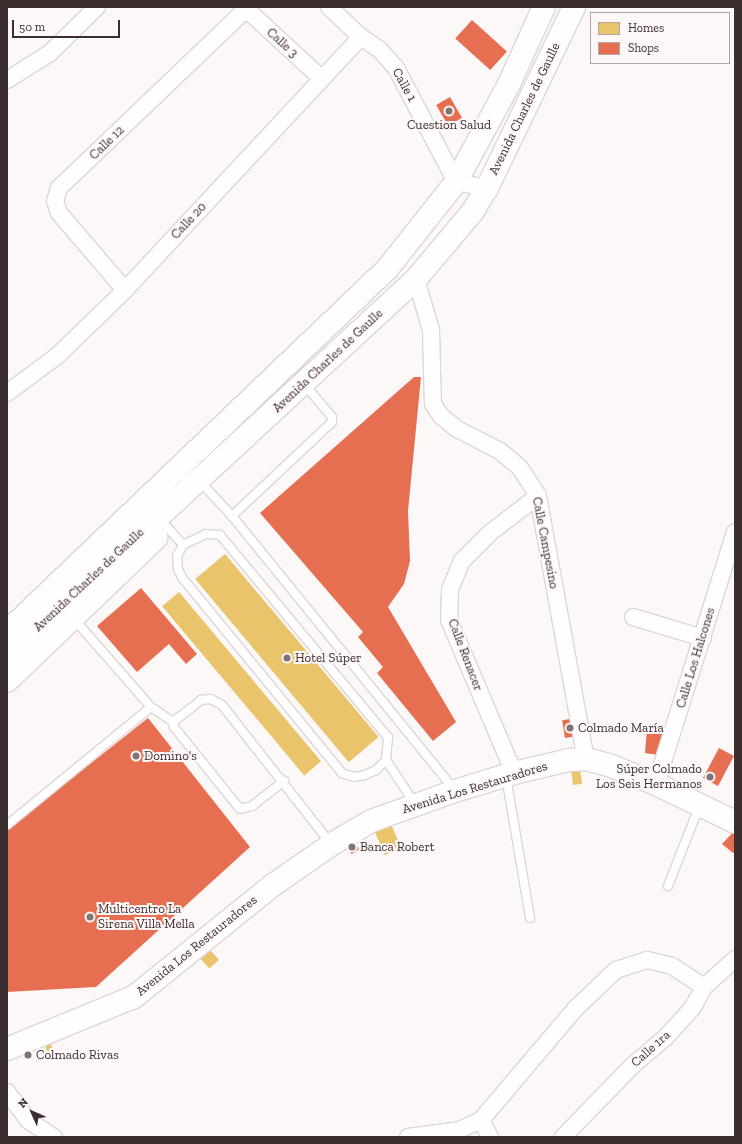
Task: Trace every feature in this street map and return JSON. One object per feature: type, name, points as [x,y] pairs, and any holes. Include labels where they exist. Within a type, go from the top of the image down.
[{"type":"main road","name":"Avenida Charles de Gaulle","points":[[7,657],[206,458],[388,268],[456,182],[509,84],[544,7]]},
{"type":"main road","name":"Avenida Charles de Gaulle","points":[[7,632],[206,458],[304,384],[416,279],[473,211],[487,188],[574,7]]},
{"type":"main road","points":[[7,612],[140,487],[206,458],[206,488],[74,619],[7,681]]},
{"type":"main road","name":"Avenida Los Restauradores","points":[[7,1049],[134,997],[164,975],[273,885],[332,844],[371,822],[415,804],[455,791],[510,774],[569,760],[586,759],[610,765],[656,784],[735,822]]},
{"type":"street","points":[[7,80],[50,53],[97,7]]},
{"type":"street","name":"Calle 1","points":[[329,7],[361,37],[379,49],[396,68],[456,182]]},
{"type":"street","name":"Calle 3","points":[[245,8],[321,78]]},
{"type":"street","name":"Calle 12","points":[[125,290],[58,213],[55,201],[59,188],[245,8]]},
{"type":"street","name":"Calle 20","points":[[7,393],[58,356],[125,290],[321,78],[361,37]]},
{"type":"street","points":[[456,182],[487,188]]},
{"type":"street","name":"Calle Campesino","points":[[416,279],[431,330],[433,404],[441,416],[457,429],[500,451],[520,468],[538,496],[586,759]]},
{"type":"street","name":"Calle Renacer","points":[[510,774],[449,620],[450,590],[462,561],[491,532],[538,496]]},
{"type":"street","name":"Calle Los Halcones","points":[[656,784],[735,532]]},
{"type":"street","points":[[633,617],[703,638]]},
{"type":"street","points":[[408,1137],[458,1130],[481,1120],[575,1009],[616,970],[647,960],[672,966],[704,987]]},
{"type":"street","name":"Calle 1ra","points":[[563,1137],[632,1065],[666,1037],[694,1007],[704,987],[735,960]]},
{"type":"street","points":[[7,1092],[29,1121],[54,1137]]},
{"type":"street","points":[[481,1120],[490,1137]]},
{"type":"lane","points":[[232,516],[332,422],[332,417],[304,384]]},
{"type":"lane","points":[[206,488],[232,516],[455,791]]},
{"type":"lane","points":[[167,528],[183,545]]},
{"type":"lane","points":[[386,760],[365,775],[354,776],[342,774],[183,579],[178,569],[177,556],[183,545],[206,534],[220,535],[388,737],[386,760],[415,804]]},
{"type":"lane","points":[[74,619],[151,707],[173,722],[174,727],[240,809],[252,806],[284,781]]},
{"type":"lane","points":[[173,722],[201,700],[211,699],[222,704],[332,844]]},
{"type":"lane","points":[[7,825],[151,707]]},
{"type":"lane","points":[[510,774],[530,918]]},
{"type":"lane","points":[[668,886],[699,806]]},
{"type":"building: Homes","name":"Hotel Súper","points":[[225,554],[379,737],[349,762],[195,579]]},
{"type":"building: Homes","points":[[179,592],[321,761],[304,775],[162,606]]},
{"type":"building: Homes","points":[[580,769],[582,784],[573,785],[571,770]]},
{"type":"building: Homes","points":[[391,824],[401,848],[385,855],[374,831]]},
{"type":"building: Homes","points":[[208,948],[219,960],[209,969],[198,957]]},
{"type":"building: Homes","points":[[51,1044],[55,1057],[49,1059],[45,1046]]},
{"type":"building: Shops","points":[[472,20],[507,51],[490,70],[455,39]]},
{"type":"building: Shops","name":"Cuestion Salud","points":[[450,97],[462,118],[448,126],[436,105]]},
{"type":"building: Shops","points":[[414,377],[421,377],[408,511],[410,561],[404,584],[388,607],[456,722],[433,741],[377,673],[383,667],[358,637],[363,632],[260,513]]},
{"type":"building: Shops","points":[[141,588],[197,654],[186,664],[169,644],[137,672],[97,626]]},
{"type":"building: Shops","name":"Multicentro La Sirena Villa Mella","points":[[148,718],[250,847],[96,987],[7,992],[7,830]]},
{"type":"building: Shops","name":"Colmado María","points":[[576,718],[579,736],[565,738],[562,720]]},
{"type":"building: Shops","points":[[647,729],[670,732],[658,755],[645,753]]},
{"type":"building: Shops","points":[[719,748],[734,756],[718,786],[703,778]]},
{"type":"building: Shops","points":[[735,830],[735,851],[733,853],[722,844]]},
{"type":"building: Shops","name":"Banca Robert","points":[[353,840],[359,849],[352,854],[346,845]]},
{"type":"place","name":"Cuestion Salud","points":[[449,111]]},
{"type":"place","name":"Hotel Súper","points":[[287,658]]},
{"type":"place","name":"Colmado María","points":[[570,728]]},
{"type":"place","name":"Domino's","points":[[136,756]]},
{"type":"place","name":"Súper Colmado Los Seis Hermanos","points":[[710,777]]},
{"type":"place","name":"Banca Robert","points":[[352,847]]},
{"type":"place","name":"Multicentro La Sirena Villa Mella","points":[[90,917]]},
{"type":"place","name":"Colmado Rivas","points":[[28,1055]]}]
